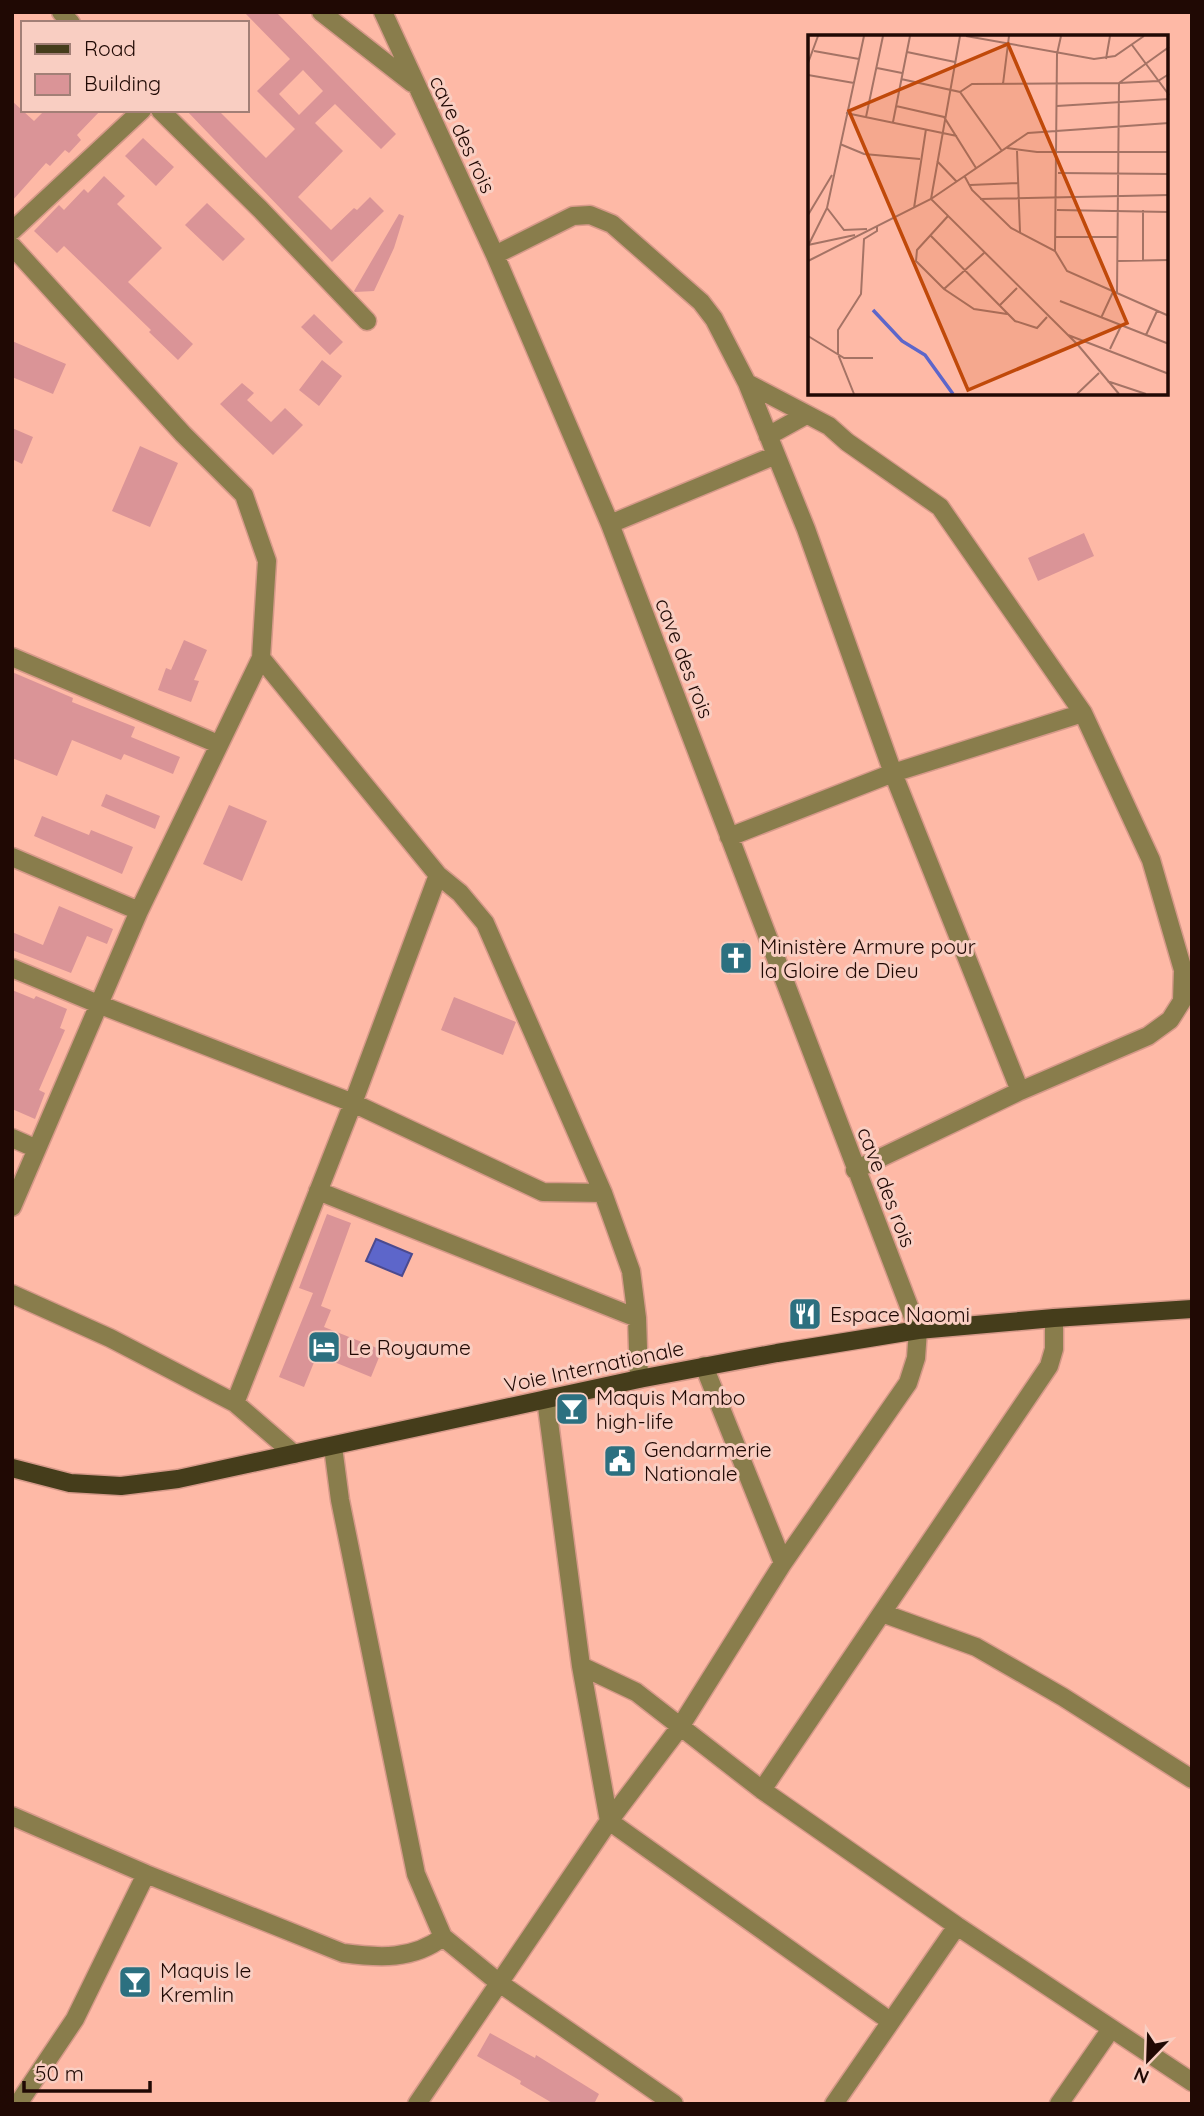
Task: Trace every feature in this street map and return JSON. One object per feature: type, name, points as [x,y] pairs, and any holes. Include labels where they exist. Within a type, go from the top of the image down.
[{"type":"main road","name":"Voie Internationale","points":[[12,1468],[70,1483],[121,1486],[178,1479],[639,1379],[918,1330],[1192,1309]]},
{"type":"street","points":[[321,12],[416,86]]},
{"type":"street","name":"cave des rois","points":[[383,12],[495,255],[610,524],[918,1330]]},
{"type":"street","points":[[12,231],[140,112]]},
{"type":"street","points":[[162,112],[367,321]]},
{"type":"street","points":[[495,255],[573,216],[590,215],[612,224],[701,302],[714,319],[747,383],[806,529],[893,773],[1020,1091]]},
{"type":"street","points":[[12,246],[183,434],[244,495],[267,561],[261,658],[139,911],[12,1207]]},
{"type":"street","points":[[747,383],[829,426],[847,442],[940,507],[1083,713],[1151,860],[1183,970],[1182,1001],[1170,1020],[1148,1036],[1020,1091],[855,1170]]},
{"type":"street","points":[[768,436],[806,415]]},
{"type":"street","points":[[610,524],[776,455]]},
{"type":"street","points":[[12,657],[218,744]]},
{"type":"street","points":[[261,658],[438,875],[460,893],[485,923],[603,1193],[631,1271],[637,1318],[639,1379]]},
{"type":"street","points":[[729,837],[893,773],[1083,713]]},
{"type":"street","points":[[12,857],[139,911]]},
{"type":"street","points":[[235,1403],[353,1103],[438,875]]},
{"type":"street","points":[[12,968],[353,1103],[543,1192],[603,1193]]},
{"type":"street","points":[[12,1138],[37,1149]]},
{"type":"street","points":[[318,1191],[637,1318]]},
{"type":"street","points":[[12,1294],[110,1338],[235,1403],[294,1454]]},
{"type":"street","points":[[762,1790],[1049,1366],[1054,1349],[1054,1318]]},
{"type":"street","points":[[418,2104],[609,1821],[680,1727],[783,1563],[908,1383],[916,1358],[918,1330]]},
{"type":"street","points":[[704,1366],[783,1563]]},
{"type":"street","points":[[546,1399],[581,1666],[609,1821],[890,2021]]},
{"type":"street","points":[[333,1447],[340,1500],[416,1874],[443,1937],[498,1982],[674,2104]]},
{"type":"street","points":[[882,1612],[976,1647],[1063,1697],[1192,1779]]},
{"type":"street","points":[[581,1666],[636,1692],[762,1790],[957,1926],[1192,2082]]},
{"type":"street","points":[[12,1816],[146,1874],[343,1953],[371,1957],[401,1955],[427,1950],[443,1937]]},
{"type":"street","points":[[18,2104],[75,2019],[146,1874]]},
{"type":"street","points":[[834,2104],[957,1926]]},
{"type":"street","points":[[1059,2104],[1111,2029]]},
{"type":"shaded area","points":[[376,1239],[412,1254],[402,1276],[366,1261]]},
{"type":"building","points":[[244,12],[276,12],[396,134],[381,149],[335,104],[315,123],[343,151],[298,197],[331,230],[370,197],[384,211],[332,262],[188,112],[220,112],[266,158],[295,129],[257,91],[290,59]],"holes":[[[303,70],[323,91],[299,115],[279,94]]]},
{"type":"building","points":[[12,101],[34,121],[43,112],[99,112],[77,135],[81,140],[69,153],[65,150],[50,166],[46,163],[12,201]]},
{"type":"building","points":[[143,138],[174,167],[156,186],[125,156]]},
{"type":"building","points":[[104,176],[125,196],[117,204],[162,248],[128,282],[193,344],[178,360],[149,332],[151,330],[64,246],[57,253],[34,231],[59,205],[64,210],[84,189],[88,193]]},
{"type":"building","points":[[207,203],[245,239],[223,261],[185,225]]},
{"type":"building","points":[[399,214],[404,216],[394,248],[374,291],[355,292],[354,291]]},
{"type":"building","points":[[314,314],[343,342],[330,355],[301,327]]},
{"type":"building","points":[[12,341],[66,364],[53,394],[12,377]]},
{"type":"building","points":[[322,360],[342,376],[319,406],[299,390]]},
{"type":"building","points":[[242,383],[254,393],[247,400],[271,422],[285,408],[303,425],[273,455],[220,404]]},
{"type":"building","points":[[12,428],[33,437],[22,464],[12,459]]},
{"type":"building","points":[[140,446],[178,463],[150,527],[112,511]]},
{"type":"building","points":[[1084,533],[1094,556],[1038,581],[1028,558]]},
{"type":"building","points":[[184,640],[207,650],[194,680],[199,681],[191,702],[158,690],[166,668],[171,670]]},
{"type":"building","points":[[12,672],[73,698],[72,702],[135,727],[131,737],[180,757],[173,774],[124,754],[121,760],[72,740],[57,776],[12,758]]},
{"type":"building","points":[[106,794],[160,816],[155,829],[101,806]]},
{"type":"building","points":[[229,805],[267,821],[242,881],[203,864]]},
{"type":"building","points":[[42,816],[89,835],[91,830],[133,847],[122,874],[34,836]]},
{"type":"building","points":[[59,906],[113,929],[107,944],[87,936],[71,973],[12,950],[12,932],[43,945]]},
{"type":"building","name":"Ministère Armure pour la Gloire de Dieu","points":[[744,940],[751,965],[729,975],[720,951]]},
{"type":"building","points":[[12,990],[34,999],[36,996],[67,1009],[60,1028],[65,1030],[39,1090],[45,1093],[35,1119],[12,1109]]},
{"type":"building","points":[[454,997],[516,1022],[503,1055],[441,1030]]},
{"type":"building","points":[[327,1214],[351,1223],[321,1306],[331,1310],[324,1327],[382,1350],[371,1377],[317,1355],[304,1387],[279,1377],[313,1293],[299,1288]]},
{"type":"building","points":[[490,2033],[535,2058],[536,2055],[599,2094],[594,2104],[554,2104],[477,2056]]},
{"type":"place","name":"Ministère Armure pour la Gloire de Dieu","points":[[736,958]]},
{"type":"place","name":"Espace Naomi","points":[[805,1314]]},
{"type":"place","name":"Le Royaume","points":[[324,1347]]},
{"type":"place","name":"Maquis Mambo high-life","points":[[572,1409]]},
{"type":"place","name":"Gendarmerie Nationale","points":[[620,1461]]},
{"type":"place","name":"Maquis le Kremlin","points":[[135,1982]]}]
